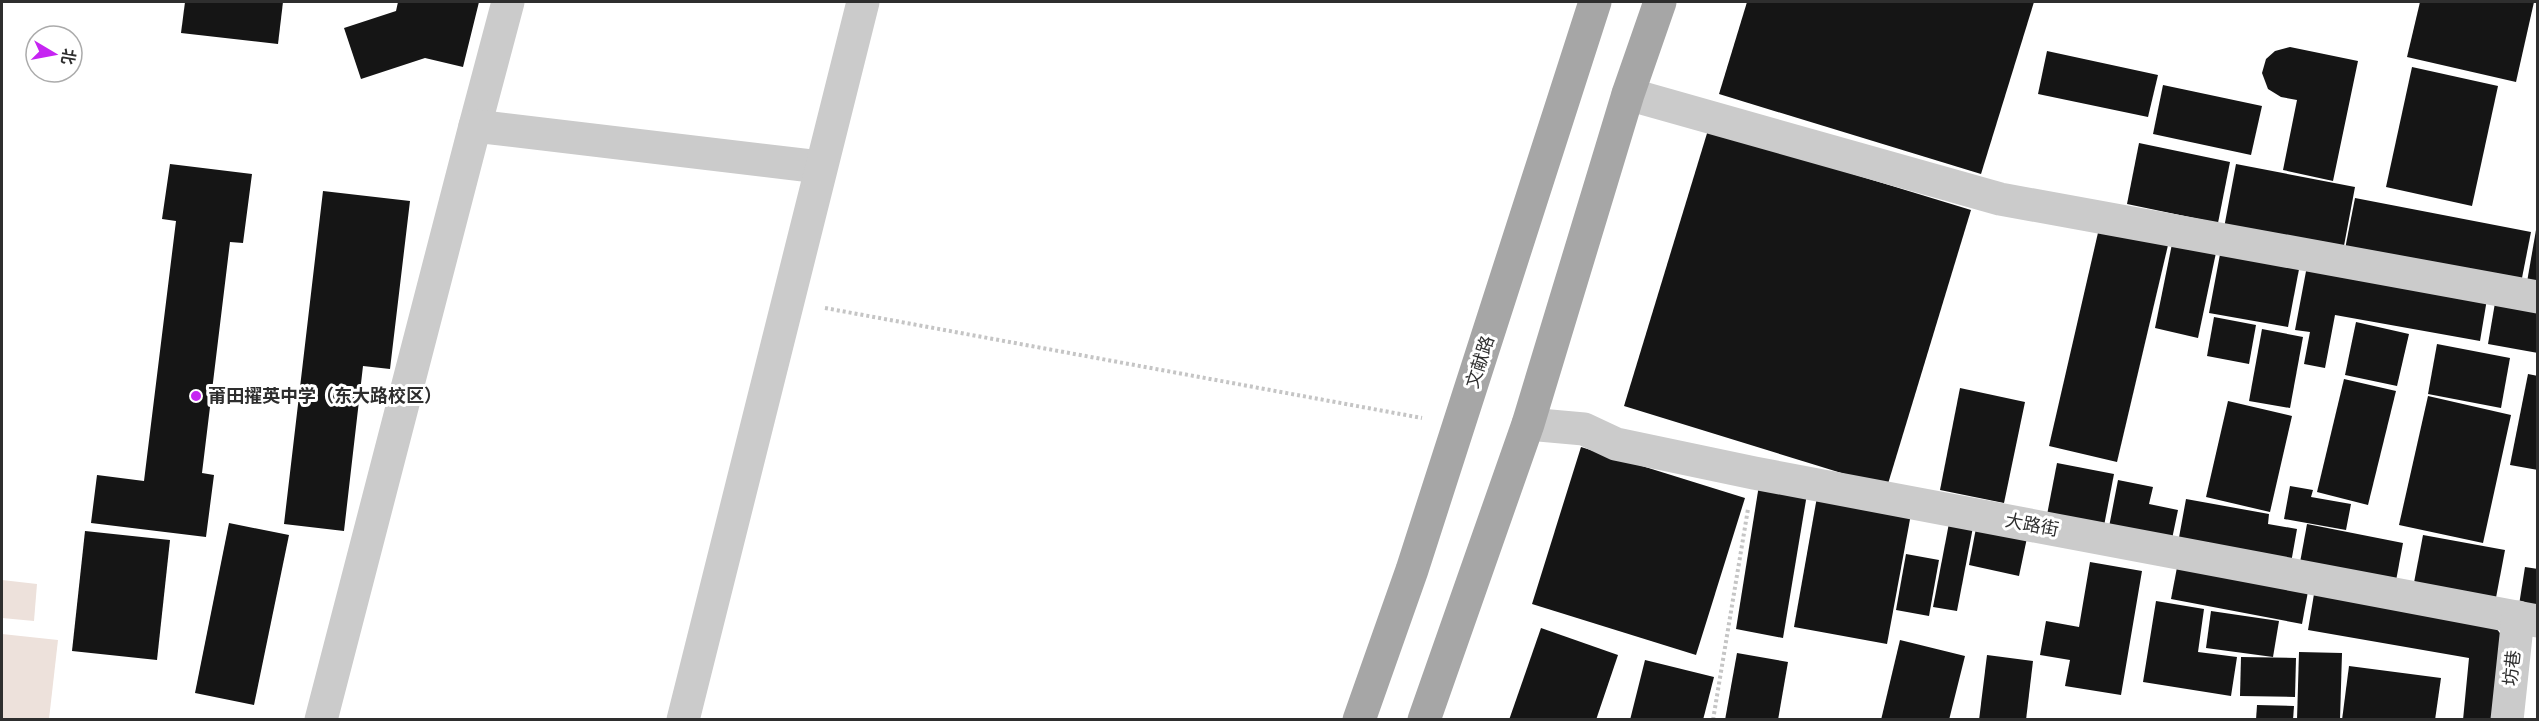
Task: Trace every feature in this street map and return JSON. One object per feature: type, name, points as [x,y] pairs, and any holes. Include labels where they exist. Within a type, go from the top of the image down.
[{"type":"main road","name":"文献路","points":[[1359,720],[1412,570],[1595,2]]},
{"type":"main road","points":[[1424,720],[1528,424],[1628,94],[1660,2]]},
{"type":"street","points":[[321,720],[508,2]]},
{"type":"street","points":[[683,720],[863,2]]},
{"type":"street","points":[[1628,94],[2000,198],[2538,297]]},
{"type":"street","points":[[475,126],[820,167]]},
{"type":"street","name":"大路街","points":[[1528,424],[1584,429],[1616,444],[1754,473],[2528,619]]},
{"type":"street","name":"坊巷","points":[[2507,720],[2528,619]]},
{"type":"path","points":[[789,301],[1459,425]]},
{"type":"path","points":[[1713,720],[1754,473]]},
{"type":"shaded area","points":[[2,580],[37,584],[34,621],[2,618]]},
{"type":"shaded area","points":[[2,634],[58,640],[49,719],[2,719]]},
{"type":"building","points":[[185,2],[283,2],[278,44],[181,33]]},
{"type":"building","points":[[398,2],[479,2],[463,67],[425,58],[361,79],[344,28],[396,11]]},
{"type":"building","points":[[1747,2],[2034,2],[1981,174],[1719,94]]},
{"type":"building","points":[[2420,2],[2534,2],[2516,82],[2407,57]]},
{"type":"building","points":[[2290,47],[2358,61],[2333,181],[2283,170],[2297,100],[2281,97],[2268,89],[2262,73],[2266,59],[2275,51]]},
{"type":"building","points":[[2047,51],[2158,75],[2148,117],[2038,94]]},
{"type":"building","points":[[2412,67],[2498,86],[2472,206],[2386,187]]},
{"type":"building","points":[[2163,85],[2262,106],[2251,155],[2153,134]]},
{"type":"building","points":[[1708,130],[1971,210],[1887,487],[1624,406]]},
{"type":"building","points":[[2139,143],[2230,162],[2218,223],[2127,204]]},
{"type":"building","points":[[170,164],[252,174],[243,243],[230,242],[202,473],[214,475],[206,537],[91,523],[97,475],[144,481],[176,221],[162,219]]},
{"type":"building","points":[[2236,164],[2355,187],[2343,251],[2224,228]]},
{"type":"building","points":[[323,191],[410,201],[390,369],[363,366],[344,531],[284,524]]},
{"type":"building","points":[[2355,198],[2531,232],[2521,283],[2345,249]]},
{"type":"building","points":[[2100,224],[2169,241],[2117,462],[2049,446]]},
{"type":"building","points":[[2536,230],[2538,230],[2538,284],[2527,282]]},
{"type":"building","points":[[2173,239],[2217,248],[2198,338],[2155,328]]},
{"type":"building","points":[[2221,249],[2300,264],[2288,327],[2209,313]]},
{"type":"building","points":[[2307,266],[2487,299],[2480,341],[2335,315],[2325,368],[2304,364],[2310,332],[2295,330]]},
{"type":"building","points":[[2496,297],[2538,304],[2538,353],[2488,344]]},
{"type":"building","points":[[2214,317],[2256,325],[2249,364],[2207,356]]},
{"type":"building","points":[[2356,322],[2409,334],[2397,386],[2345,375]]},
{"type":"building","points":[[2262,329],[2303,337],[2290,408],[2249,401]]},
{"type":"building","points":[[2437,344],[2510,358],[2501,408],[2428,394]]},
{"type":"building","points":[[2528,374],[2538,376],[2538,470],[2510,465]]},
{"type":"building","points":[[2344,379],[2396,391],[2368,505],[2317,492]]},
{"type":"building","points":[[1960,388],[2025,402],[2004,503],[1940,490]]},
{"type":"building","points":[[2428,396],[2511,415],[2483,543],[2399,525]]},
{"type":"building","points":[[2228,401],[2292,416],[2270,512],[2206,497]]},
{"type":"building","points":[[1581,447],[1745,498],[1696,655],[1532,604]]},
{"type":"building","points":[[2057,463],[2114,474],[2103,531],[2046,520]]},
{"type":"building","points":[[2118,480],[2153,487],[2149,504],[2178,510],[2172,539],[2109,527]]},
{"type":"building","points":[[1759,485],[1807,494],[1783,638],[1736,629]]},
{"type":"building","points":[[2290,486],[2313,490],[2311,497],[2351,504],[2346,530],[2284,519]]},
{"type":"building","points":[[1817,497],[1911,514],[1887,644],[1794,627]]},
{"type":"building","points":[[2186,499],[2269,514],[2268,524],[2297,529],[2291,563],[2178,543]]},
{"type":"building","points":[[1950,518],[1974,522],[1957,611],[1933,607]]},
{"type":"building","points":[[229,523],[289,535],[254,705],[195,693]]},
{"type":"building","points":[[1977,523],[2028,533],[2019,576],[1969,565]]},
{"type":"building","points":[[2307,524],[2403,543],[2395,586],[2299,568]]},
{"type":"building","points":[[85,531],[170,540],[157,660],[72,651]]},
{"type":"building","points":[[2423,535],[2505,550],[2495,603],[2413,588]]},
{"type":"building","points":[[1906,554],[1939,560],[1929,616],[1896,610]]},
{"type":"building","points":[[2090,562],[2142,571],[2121,695],[2065,686],[2070,660],[2040,655],[2046,621],[2079,627]]},
{"type":"building","points":[[2178,562],[2309,586],[2302,624],[2171,599]]},
{"type":"building","points":[[2525,567],[2538,569],[2538,608],[2519,605]]},
{"type":"building","points":[[2315,588],[2488,618],[2511,647],[2503,720],[2463,720],[2469,658],[2308,630]]},
{"type":"building","points":[[2156,601],[2204,609],[2198,652],[2237,657],[2231,696],[2143,682]]},
{"type":"building","points":[[2211,611],[2279,621],[2273,657],[2206,648]]},
{"type":"building","points":[[1541,628],[1618,655],[1596,720],[1509,720]]},
{"type":"building","points":[[1900,640],[1965,656],[1949,720],[1881,720]]},
{"type":"building","points":[[2299,652],[2342,653],[2340,720],[2297,720]]},
{"type":"building","points":[[1737,653],[1788,662],[1778,720],[1725,720]]},
{"type":"building","points":[[1987,655],[2033,661],[2026,720],[1979,720]]},
{"type":"building","points":[[2241,657],[2296,658],[2295,697],[2240,696]]},
{"type":"building","points":[[1645,660],[1714,677],[1703,720],[1630,720]]},
{"type":"building","points":[[2349,666],[2441,678],[2435,720],[2342,720]]},
{"type":"building","points":[[2257,705],[2294,706],[2293,720],[2256,720]]},
{"type":"place","name":"莆田擢英中学（东大路校区）","points":[[196,396]]}]
